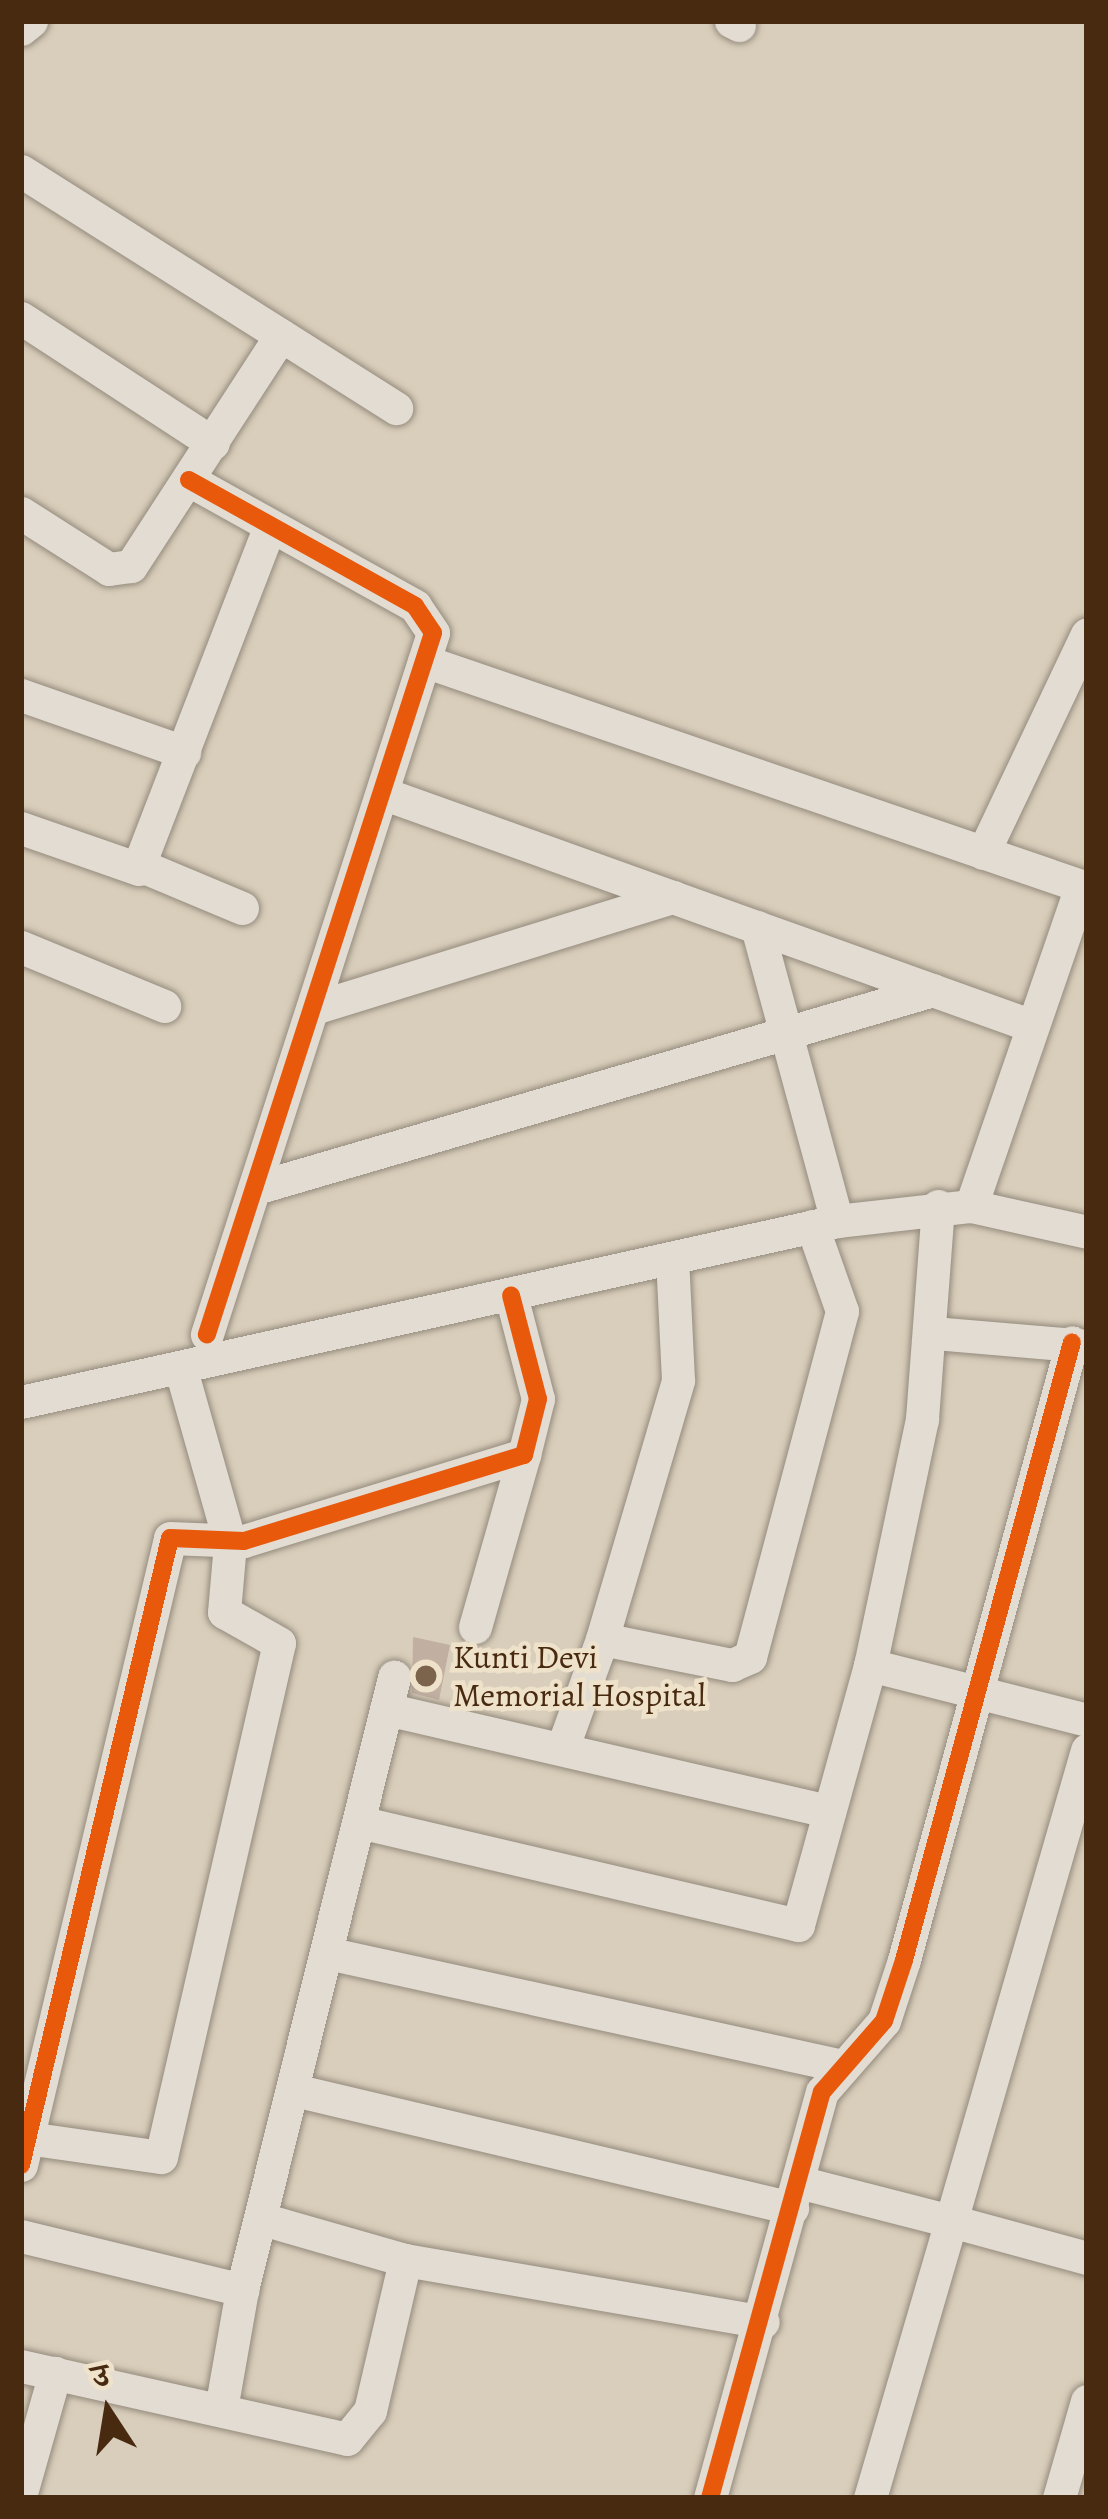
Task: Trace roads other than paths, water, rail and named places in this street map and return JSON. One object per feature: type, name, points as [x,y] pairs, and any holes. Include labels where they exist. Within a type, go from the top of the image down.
[{"type":"street","points":[[21,29],[32,21]]},
{"type":"street","points":[[21,171],[395,408]]},
{"type":"street","points":[[21,318],[212,443]]},
{"type":"street","points":[[21,513],[117,570],[131,566],[281,335]]},
{"type":"street","points":[[189,480],[268,530],[427,615],[424,662],[207,1334]]},
{"type":"street","points":[[139,869],[268,530]]},
{"type":"street","points":[[982,853],[1087,634]]},
{"type":"street","points":[[359,1822],[785,1927],[806,1915],[870,1665],[955,1206],[1083,889],[424,662]]},
{"type":"street","points":[[21,695],[184,752]]},
{"type":"street","points":[[382,793],[1030,1025]]},
{"type":"street","points":[[21,827],[242,908]]},
{"type":"street","points":[[314,1008],[674,897]]},
{"type":"street","points":[[602,1639],[732,1666],[749,1657],[842,1311],[787,1032],[757,927]]},
{"type":"street","points":[[21,947],[164,1006]]},
{"type":"street","points":[[256,1188],[934,990]]},
{"type":"street","points":[[21,1402],[824,1224],[955,1206],[1087,1232]]},
{"type":"street","points":[[562,1749],[602,1639],[678,1380],[672,1258]]},
{"type":"street","points":[[475,1627],[538,1400],[511,1295]]},
{"type":"street","points":[[710,2498],[763,2322],[822,2092],[884,2020],[1080,1344],[934,1333]]},
{"type":"street","points":[[181,1370],[230,1543],[224,1612],[279,1643],[161,2157],[24,2152],[170,1538],[230,1543],[524,1455]]},
{"type":"street","points":[[870,1665],[1087,1720]]},
{"type":"street","points":[[221,2409],[242,2290],[390,1693],[562,1749],[829,1811]]},
{"type":"street","points":[[870,2498],[1087,1750]]},
{"type":"street","points":[[327,1952],[842,2066]]},
{"type":"street","points":[[294,2090],[796,2195],[951,2221],[1087,2258]]},
{"type":"street","points":[[262,2219],[405,2260],[763,2322]]},
{"type":"street","points":[[21,2236],[242,2290]]},
{"type":"street","points":[[21,2366],[359,2433],[405,2260]]},
{"type":"street","points":[[21,2493],[55,2374]]},
{"type":"street","points":[[1059,2498],[1087,2401]]},
{"type":"place","name":"Kunti Devi Memorial Hospital","points":[[426,1676]]}]
